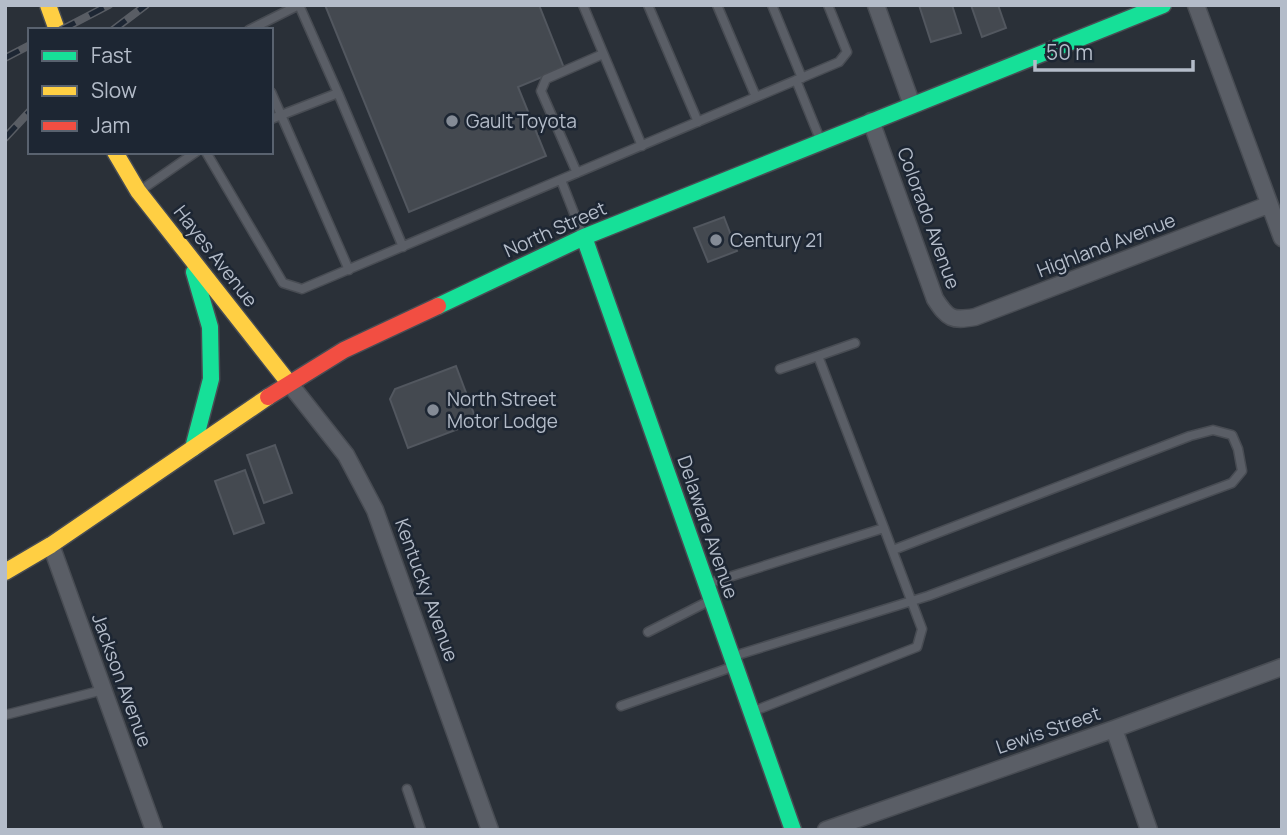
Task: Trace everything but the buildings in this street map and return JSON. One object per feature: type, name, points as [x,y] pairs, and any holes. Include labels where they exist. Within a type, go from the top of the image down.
[{"type":"street","points":[[48,5],[56,28]]},
{"type":"street","points":[[876,5],[912,105]]},
{"type":"street","name":"North Street","points":[[5,572],[51,545],[289,383],[344,350],[584,237],[1164,5]]},
{"type":"street","points":[[1196,5],[1282,238]]},
{"type":"street","name":"Colorado Avenue","points":[[871,121],[935,299],[946,315],[958,320]]},
{"type":"street","name":"Hayes Avenue","points":[[117,154],[138,191],[289,383]]},
{"type":"street","name":"Highland Avenue","points":[[958,320],[975,317],[1268,205]]},
{"type":"street","name":"Delaware Avenue","points":[[584,237],[793,830]]},
{"type":"street","points":[[186,253],[200,288],[210,327],[211,380],[193,448]]},
{"type":"street","name":"Kentucky Avenue","points":[[289,383],[346,455],[375,510],[489,830]]},
{"type":"street","name":"Jackson Avenue","points":[[51,545],[153,830]]},
{"type":"street","name":"Lewis Street","points":[[826,830],[1282,667]]},
{"type":"street","points":[[1114,729],[1149,830]]},
{"type":"lane","points":[[253,28],[299,5],[403,247]]},
{"type":"lane","points":[[583,5],[642,146]]},
{"type":"lane","points":[[648,5],[698,122]]},
{"type":"lane","points":[[717,5],[755,97]]},
{"type":"lane","points":[[772,5],[821,141]]},
{"type":"lane","points":[[207,154],[283,283],[302,289],[839,62],[847,52],[828,5]]},
{"type":"lane","points":[[577,173],[541,90],[546,79],[603,54]]},
{"type":"lane","points":[[273,118],[338,93]]},
{"type":"lane","points":[[273,96],[349,270]]},
{"type":"lane","points":[[138,191],[193,154]]},
{"type":"lane","points":[[561,180],[584,237]]},
{"type":"lane","points":[[780,369],[855,343]]},
{"type":"lane","points":[[751,712],[917,646],[922,629],[818,356]]},
{"type":"lane","points":[[621,706],[733,662],[912,601],[1232,483],[1242,471],[1238,449],[1232,435],[1223,432],[1213,430],[1190,436],[893,550]]},
{"type":"lane","points":[[648,632],[709,592],[884,528]]},
{"type":"lane","points":[[5,715],[103,690]]},
{"type":"lane","points":[[407,789],[421,830]]},
{"type":"railway","points":[[65,28],[109,5]]},
{"type":"railway","points":[[116,28],[146,5]]},
{"type":"railway","points":[[5,58],[28,46]]},
{"type":"railway","points":[[5,138],[28,113]]},
{"type":"traffic: fast","points":[[438,306],[584,237],[1163,5]]},
{"type":"traffic: fast","points":[[584,237],[793,830]]},
{"type":"traffic: fast","points":[[193,448],[211,379],[210,327],[194,272]]},
{"type":"traffic: slow","points":[[48,5],[56,28]]},
{"type":"traffic: slow","points":[[116,154],[138,191],[289,383]]},
{"type":"traffic: slow","points":[[5,572],[51,545],[268,397]]},
{"type":"traffic: jam","points":[[268,397],[344,350],[438,306]]},
{"type":"place","name":"Gault Toyota","points":[[452,121]]},
{"type":"place","name":"Century 21","points":[[716,240]]},
{"type":"place","name":"North Street Motor Lodge","points":[[433,410]]}]
